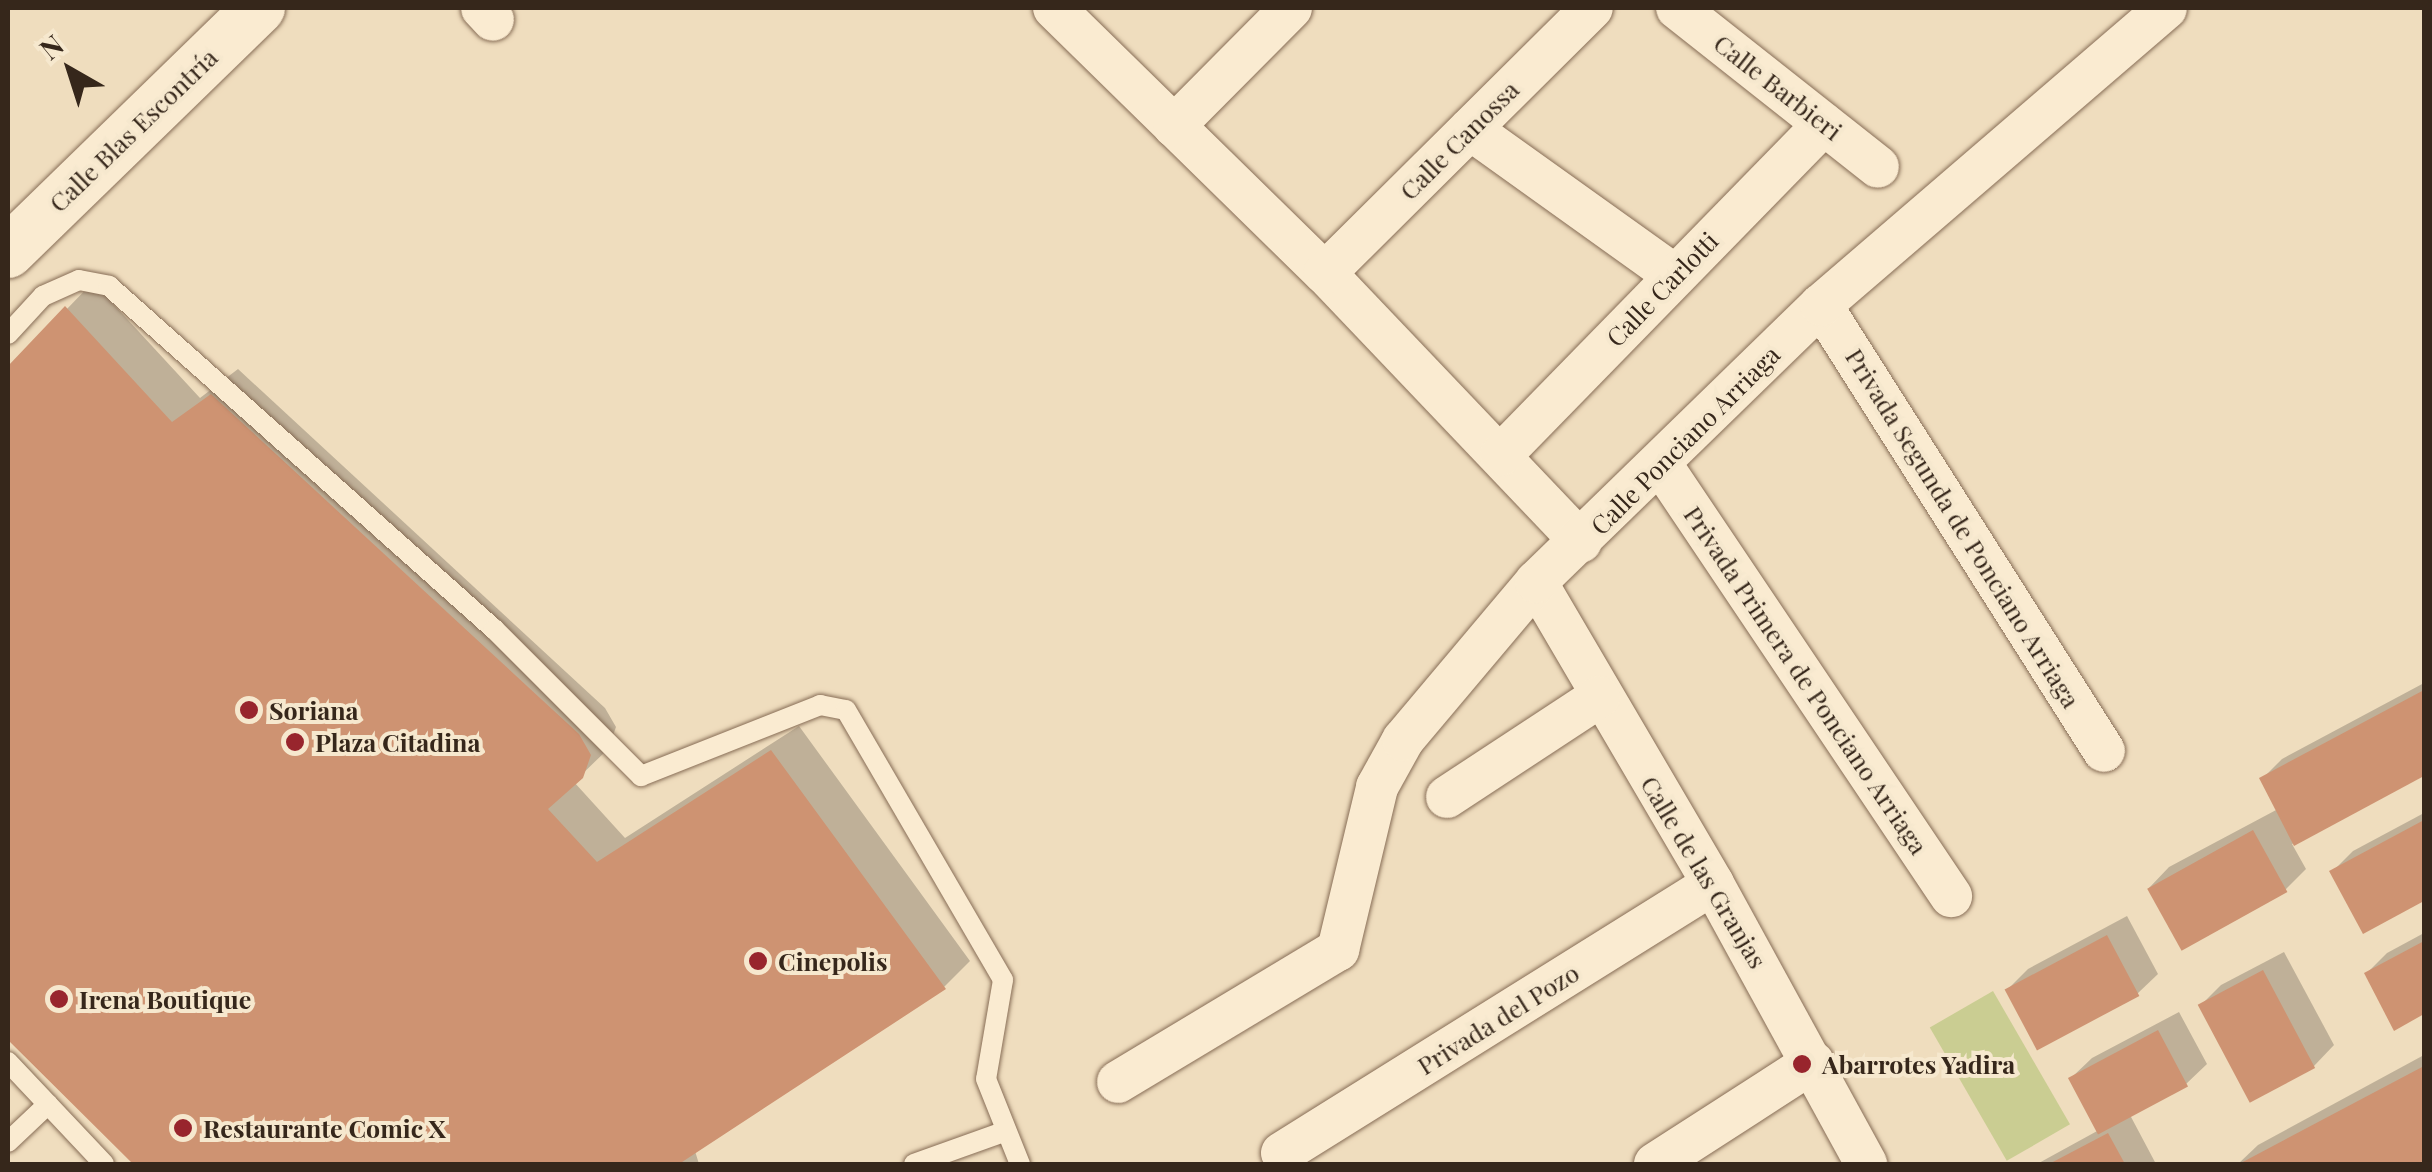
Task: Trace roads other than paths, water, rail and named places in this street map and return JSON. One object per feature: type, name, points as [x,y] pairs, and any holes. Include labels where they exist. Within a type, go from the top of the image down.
[{"type":"street","name":"Calle Blas Escontría","points":[[8,252],[259,8]]},
{"type":"street","points":[[1054,8],[1326,273],[1511,445],[1591,532]]},
{"type":"street","points":[[1174,126],[1290,8]]},
{"type":"street","name":"Calle Canossa","points":[[1326,273],[1592,8]]},
{"type":"street","name":"Calle Barbieri","points":[[1677,8],[1878,167]]},
{"type":"street","name":"Calle Ponciano Arriaga","points":[[1118,1082],[1329,959],[1344,940],[1378,787],[1394,756],[1536,582],[1821,305],[2166,8]]},
{"type":"street","name":"Calle Carlotti","points":[[1511,445],[1824,124]]},
{"type":"street","points":[[1470,129],[1674,276]]},
{"type":"street","name":"Privada Segunda de Ponciano Arriaga","points":[[1821,305],[2104,751]]},
{"type":"street","name":"Privada Primera de Ponciano Arriaga","points":[[1660,463],[1951,896]]},
{"type":"street","name":"Calle de las Granjas","points":[[1536,582],[1599,697],[1713,884],[1866,1164]]},
{"type":"street","points":[[1447,797],[1599,697]]},
{"type":"street","name":"Privada del Pozo","points":[[1282,1153],[1713,884]]},
{"type":"street","points":[[1655,1164],[1813,1062]]},
{"type":"lane","points":[[8,334],[43,296],[79,280],[109,286],[494,629],[641,776],[820,705],[846,710],[1003,980],[986,1079],[1020,1164]]},
{"type":"lane","points":[[8,1062],[104,1164]]},
{"type":"lane","points":[[8,1142],[48,1104]]},
{"type":"lane","points":[[914,1164],[1006,1131]]},
{"type":"place","name":"Soriana","points":[[249,710]]},
{"type":"place","name":"Plaza Citadina","points":[[295,742]]},
{"type":"place","name":"Cinepolis","points":[[758,961]]},
{"type":"place","name":"Irena Boutique","points":[[59,999]]},
{"type":"place","name":"Abarrotes Yadira","points":[[1802,1064]]},
{"type":"place","name":"Restaurante Comic X","points":[[183,1128]]}]
